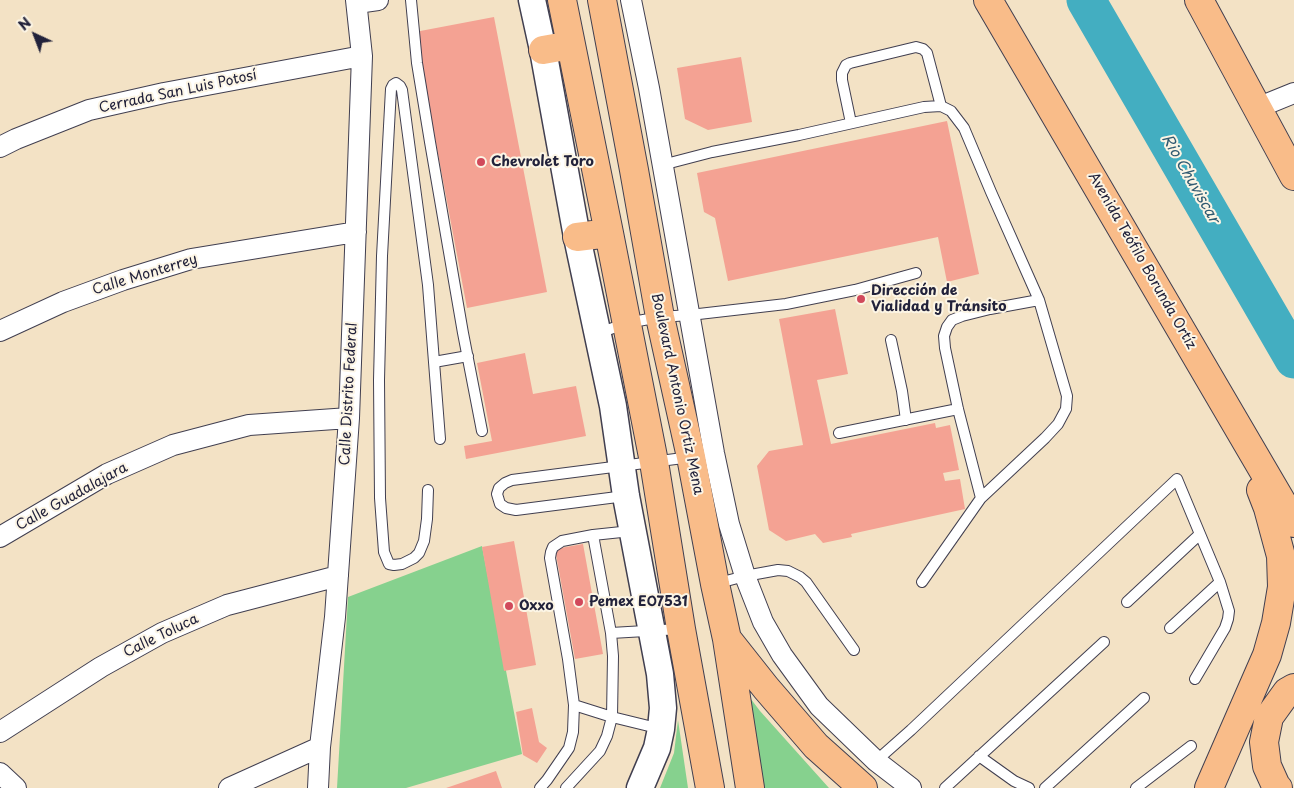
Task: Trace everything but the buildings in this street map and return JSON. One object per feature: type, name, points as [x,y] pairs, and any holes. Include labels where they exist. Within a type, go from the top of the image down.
[{"type":"main road","points":[[562,0],[654,462],[710,788]]},
{"type":"main road","name":"Boulevard Antonio Ortiz Mena","points":[[602,0],[660,317],[702,455],[715,584],[727,639],[750,788]]},
{"type":"main road","name":"Avenida Teófilo Borunda Ortíz","points":[[988,0],[1294,523]]},
{"type":"main road","points":[[1199,0],[1294,176]]},
{"type":"main road","points":[[543,50],[571,45]]},
{"type":"main road","points":[[577,237],[609,233]]},
{"type":"main road","points":[[1209,788],[1267,655],[1276,623],[1282,587],[1281,556],[1268,508],[1222,399]]},
{"type":"main road","points":[[727,639],[816,746],[863,788]]},
{"type":"main road","points":[[1278,788],[1267,766],[1264,742],[1269,717],[1287,692],[1294,688]]},
{"type":"street","points":[[357,2],[378,0]]},
{"type":"street","points":[[532,0],[577,237],[613,406],[626,496],[660,674],[663,708],[662,729],[640,788]]},
{"type":"street","points":[[631,0],[690,315],[702,455],[729,524],[745,576],[763,622],[782,655],[819,706],[876,761],[911,788]]},
{"type":"street","name":"Calle Distrito Federal","points":[[318,788],[320,747],[336,617],[349,418],[362,56],[357,2]]},
{"type":"street","name":"Cerrada San Luis Potosí","points":[[0,147],[89,110],[164,93],[362,56]]},
{"type":"street","points":[[1257,108],[1294,93]]},
{"type":"street","name":"Calle Monterrey","points":[[0,331],[71,299],[123,280],[191,259],[356,232]]},
{"type":"street","name":"Calle Guadalajara","points":[[0,537],[107,474],[173,445],[249,425],[349,418]]},
{"type":"street","name":"Calle Toluca","points":[[0,732],[101,667],[162,633],[227,605],[338,576]]},
{"type":"street","points":[[229,788],[320,747]]},
{"type":"street","points":[[0,773],[16,788]]},
{"type":"lane","points":[[411,0],[417,63],[482,431]]},
{"type":"lane","points":[[851,123],[842,80],[842,73],[846,66],[850,63],[916,47],[923,48],[927,53],[940,106]]},
{"type":"lane","points":[[428,490],[424,542],[419,552],[414,558],[402,564],[394,566],[389,564],[384,552],[380,498],[379,380],[382,256],[392,85],[396,83],[402,90],[428,285],[440,439]]},
{"type":"lane","points":[[662,165],[712,152],[924,106],[940,106],[952,111],[964,128],[1039,300],[1067,396],[1066,409],[1058,424],[1045,438],[981,498],[922,582]]},
{"type":"lane","points":[[597,334],[627,323],[660,317],[786,304],[855,290],[916,273]]},
{"type":"lane","points":[[981,498],[958,410],[944,336],[952,320],[962,316],[1039,300]]},
{"type":"lane","points":[[891,340],[906,420]]},
{"type":"lane","points":[[434,362],[468,356]]},
{"type":"lane","points":[[839,433],[958,410]]},
{"type":"lane","points":[[626,496],[516,510],[506,508],[500,504],[496,494],[505,483],[512,480],[702,455]]},
{"type":"lane","points":[[876,761],[1177,479],[1220,582],[1229,611],[1225,628],[1195,680]]},
{"type":"lane","points":[[540,788],[570,748],[573,732],[574,705],[568,658],[550,558],[554,547],[562,541],[593,535],[633,531]]},
{"type":"lane","points":[[1127,602],[1200,534]]},
{"type":"lane","points":[[566,788],[600,751],[607,736],[612,717],[613,656],[611,633],[593,535]]},
{"type":"lane","points":[[715,584],[778,570],[788,571],[806,582],[854,650]]},
{"type":"lane","points":[[1170,628],[1220,582]]},
{"type":"lane","points":[[611,633],[682,629]]},
{"type":"lane","points":[[945,788],[1104,642]]},
{"type":"lane","points":[[1045,788],[1144,698]]},
{"type":"lane","points":[[574,705],[612,717],[662,729]]},
{"type":"lane","points":[[1136,788],[1191,746]]},
{"type":"lane","points":[[979,756],[1014,781],[1029,788]]},
{"type":"green space","points":[[482,546],[522,754],[406,788],[337,788],[348,597]]},
{"type":"green space","points":[[738,682],[760,711],[829,788],[758,788]]},
{"type":"green space","points":[[678,720],[688,788],[660,788],[674,753]]},
{"type":"waterway","name":"Rio Chuviscar","points":[[1086,0],[1294,359]]},
{"type":"place","name":"Chevrolet Toro","points":[[481,162]]},
{"type":"place","name":"Dirección de Vialidad y Tránsito","points":[[861,299]]},
{"type":"place","name":"Pemex E07531","points":[[579,602]]},
{"type":"place","name":"Oxxo","points":[[509,606]]}]
